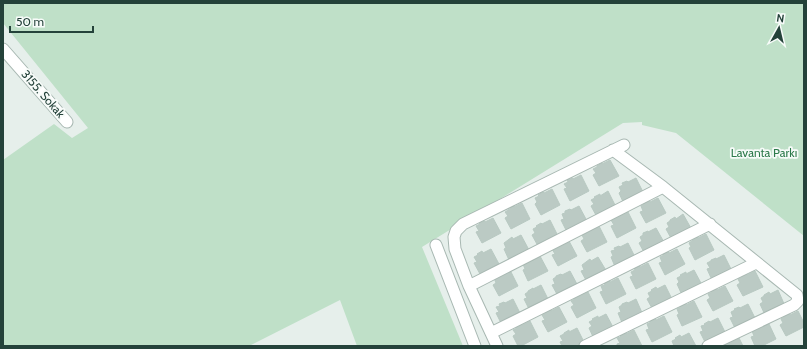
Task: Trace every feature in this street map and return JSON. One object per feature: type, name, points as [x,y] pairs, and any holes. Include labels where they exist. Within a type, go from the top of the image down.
[{"type":"street","name":"3155. Sokak","points":[[3,49],[67,122]]},
{"type":"street","points":[[497,346],[469,286],[455,249],[454,237],[456,231],[463,224],[624,144]]},
{"type":"street","points":[[613,150],[710,224],[797,295],[798,301],[794,305],[708,346]]},
{"type":"street","points":[[469,286],[663,187]]},
{"type":"street","points":[[491,333],[710,224]]},
{"type":"street","points":[[436,245],[475,346]]},
{"type":"street","points":[[585,346],[756,263]]},
{"type":"green space","name":"Lavanta Parkı","points":[[3,3],[804,3],[804,236],[676,133],[642,125],[642,122],[623,123],[422,247],[463,346],[357,346],[340,300],[249,346],[3,346],[3,160],[54,124],[72,138],[88,128],[3,23]]},
{"type":"building","points":[[610,160],[619,176],[599,186],[593,175],[596,173],[593,169]]},
{"type":"building","points":[[581,175],[589,191],[570,201],[564,189],[567,188],[564,184],[568,182],[567,180]]},
{"type":"building","points":[[636,178],[644,194],[624,204],[619,193],[621,191],[619,187],[623,185],[622,183]]},
{"type":"building","points":[[552,189],[560,205],[541,215],[535,204],[537,202],[535,198],[543,192],[544,193]]},
{"type":"building","points":[[608,191],[616,207],[597,217],[591,206],[594,204],[591,200],[595,198],[594,197],[600,194],[600,196]]},
{"type":"building","points":[[658,198],[666,213],[646,223],[640,212],[643,211],[641,206],[649,200],[650,202]]},
{"type":"building","points":[[522,203],[530,219],[511,229],[505,218],[508,216],[505,212]]},
{"type":"building","points":[[579,206],[587,221],[567,232],[561,220],[564,219],[562,214],[565,213],[565,211]]},
{"type":"building","points":[[628,212],[636,228],[617,238],[611,226],[614,225],[611,220],[615,219],[614,217]]},
{"type":"building","points":[[683,214],[692,230],[672,240],[666,229],[669,227],[667,223],[675,217],[676,219]]},
{"type":"building","points":[[493,218],[501,233],[482,243],[476,232],[479,231],[476,226],[480,224],[479,223]]},
{"type":"building","points":[[550,220],[558,236],[538,246],[532,235],[535,233],[533,229],[541,223],[542,224]]},
{"type":"building","points":[[599,226],[607,242],[587,252],[581,241],[584,239],[582,235],[590,229],[591,230]]},
{"type":"building","points":[[656,228],[665,244],[645,254],[639,243],[642,241],[640,237],[643,233]]},
{"type":"building","points":[[706,234],[714,250],[695,260],[689,248],[691,247],[689,243],[697,237],[698,238]]},
{"type":"building","points":[[521,235],[529,250],[509,260],[504,249],[506,248],[504,243],[512,237],[513,239]]},
{"type":"building","points":[[569,241],[577,256],[558,266],[552,255],[555,254],[552,249]]},
{"type":"building","points":[[628,243],[636,259],[616,269],[611,257],[613,256],[611,251],[615,250],[614,248]]},
{"type":"building","points":[[491,249],[499,264],[480,274],[474,263],[477,262],[474,257],[482,251],[483,253]]},
{"type":"building","points":[[677,249],[685,264],[665,275],[659,263],[662,262],[660,257],[664,255],[663,254]]},
{"type":"building","points":[[724,255],[732,271],[712,280],[707,269],[710,268],[707,263]]},
{"type":"building","points":[[540,256],[548,271],[528,281],[523,270],[525,269],[523,264]]},
{"type":"building","points":[[598,257],[607,272],[587,282],[581,271],[584,270],[582,265],[590,259],[591,261]]},
{"type":"building","points":[[648,263],[656,279],[636,289],[630,277],[633,276],[631,272],[635,270],[634,268]]},
{"type":"building","points":[[510,270],[518,286],[499,296],[493,285],[496,283],[494,278]]},
{"type":"building","points":[[694,270],[702,285],[682,295],[677,284],[679,282],[677,278],[686,272],[686,274]]},
{"type":"building","points":[[570,271],[578,286],[558,296],[552,285],[555,284],[553,279],[556,276]]},
{"type":"building","points":[[755,271],[763,287],[743,296],[737,285],[740,283],[738,279],[746,273],[747,275]]},
{"type":"building","points":[[618,278],[626,294],[606,304],[600,292],[603,291],[601,286],[605,285],[604,283]]},
{"type":"building","points":[[541,285],[549,301],[530,311],[524,299],[527,298],[525,294],[533,288]]},
{"type":"building","points":[[665,285],[673,301],[653,310],[647,299],[650,297],[648,293],[656,287],[657,289]]},
{"type":"building","points":[[725,286],[733,301],[713,311],[707,300],[710,298],[708,294],[716,288],[717,290]]},
{"type":"building","points":[[778,290],[785,306],[765,315],[760,304],[763,302],[761,298],[769,292],[770,294]]},
{"type":"building","points":[[588,292],[596,308],[577,318],[571,307],[574,305],[571,301],[579,295],[580,296]]},
{"type":"building","points":[[513,299],[521,315],[502,325],[496,313],[499,312],[496,307],[500,306],[499,304]]},
{"type":"building","points":[[636,299],[643,315],[623,325],[618,313],[621,312],[619,307],[622,304]]},
{"type":"building","points":[[694,301],[702,317],[682,326],[677,315],[679,314],[677,309],[685,303],[686,305]]},
{"type":"building","points":[[748,304],[756,320],[736,330],[730,318],[733,317],[731,312],[735,310],[734,309]]},
{"type":"building","points":[[559,307],[567,322],[548,332],[542,321],[545,320],[542,315],[551,309],[551,311]]},
{"type":"building","points":[[798,311],[804,323],[804,327],[786,336],[780,325],[783,323],[781,319],[789,313],[790,315]]},
{"type":"building","points":[[606,314],[614,329],[594,339],[589,328],[592,326],[589,322],[598,316],[598,318]]},
{"type":"building","points":[[664,316],[672,332],[652,342],[646,330],[649,329],[647,324],[651,322],[650,321]]},
{"type":"building","points":[[718,318],[726,334],[706,344],[700,332],[703,331],[701,326]]},
{"type":"building","points":[[530,321],[538,337],[521,346],[518,346],[513,336],[516,334],[513,330],[521,324],[522,325]]},
{"type":"building","points":[[769,324],[776,339],[762,346],[755,346],[751,337],[754,336],[752,331],[756,330],[755,328]]},
{"type":"building","points":[[577,328],[585,344],[581,346],[562,346],[560,342],[563,341],[560,336],[569,330],[569,332]]},
{"type":"building","points":[[634,330],[642,346],[617,346],[617,344],[620,343],[617,338]]},
{"type":"building","points":[[689,333],[696,346],[674,346],[672,341],[676,339],[675,338]]},
{"type":"building","points":[[739,338],[743,346],[722,346],[730,340],[731,342]]}]
